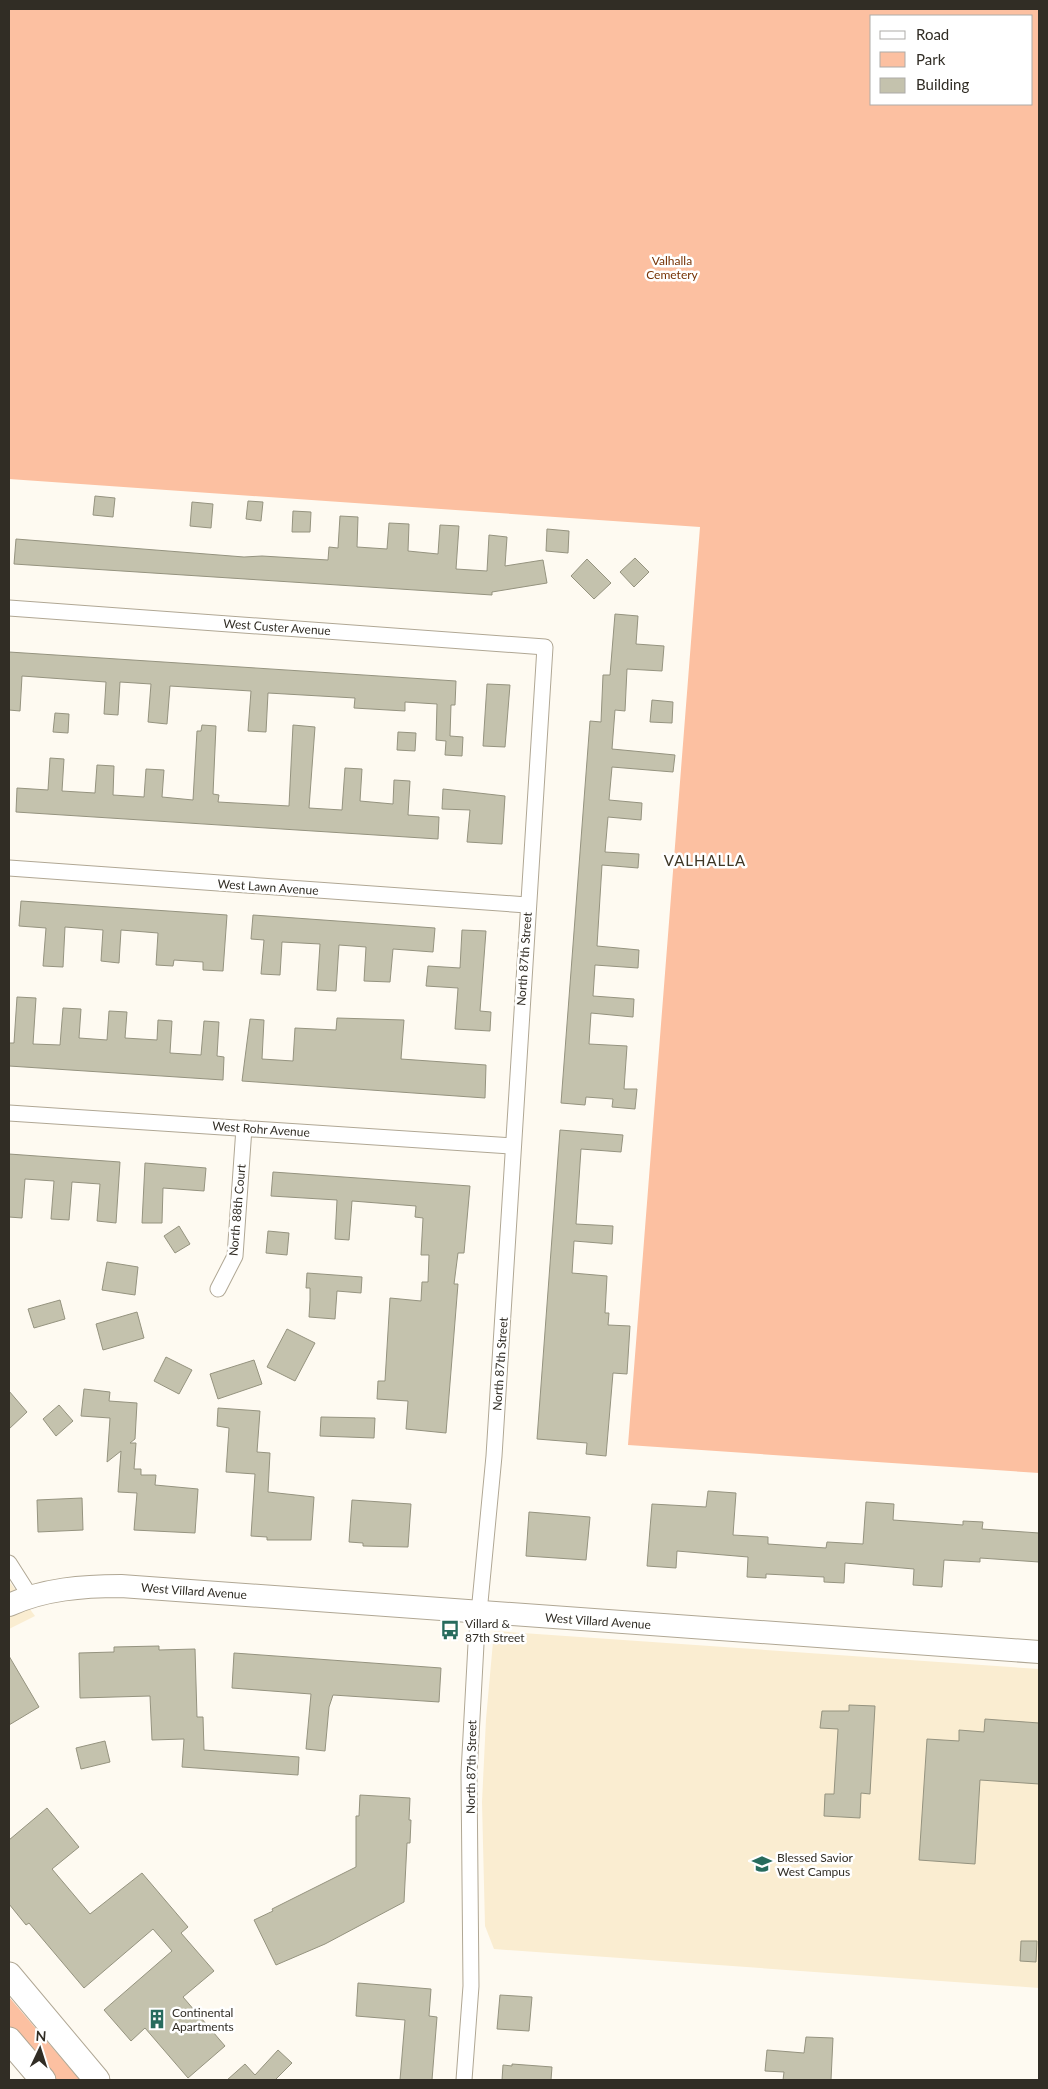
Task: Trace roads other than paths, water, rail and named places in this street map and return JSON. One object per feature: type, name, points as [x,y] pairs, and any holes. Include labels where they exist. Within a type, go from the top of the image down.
[{"type":"main road","points":[[9,1975],[97,2080]]},
{"type":"main road","points":[[9,2040],[43,2080]]},
{"type":"street","name":"West Custer Avenue","points":[[9,608],[546,647]]},
{"type":"street","name":"North 87th Street","points":[[464,2080],[471,1986],[469,1773],[479,1612],[494,1456],[527,906],[546,647]]},
{"type":"street","name":"West Lawn Avenue","points":[[9,868],[527,906]]},
{"type":"street","name":"West Rohr Avenue","points":[[9,1113],[512,1146]]},
{"type":"street","name":"North 88th Court","points":[[218,1289],[235,1256],[244,1128]]},
{"type":"street","points":[[9,1562],[30,1596]]},
{"type":"street","name":"West Villard Avenue","points":[[9,1605],[30,1596],[67,1589],[121,1586],[1039,1652]]},
{"type":"place","name":"Villard & 87th Street","points":[[450,1630]]},
{"type":"place","name":"Blessed Savior West Campus","points":[[762,1864]]},
{"type":"place","name":"Continental Apartments","points":[[157,2019]]},
{"type":"district","name":"VALHALLA","points":[[705,860]]},
{"type":"park label","name":"Valhalla Cemetery","points":[[672,267]]}]
